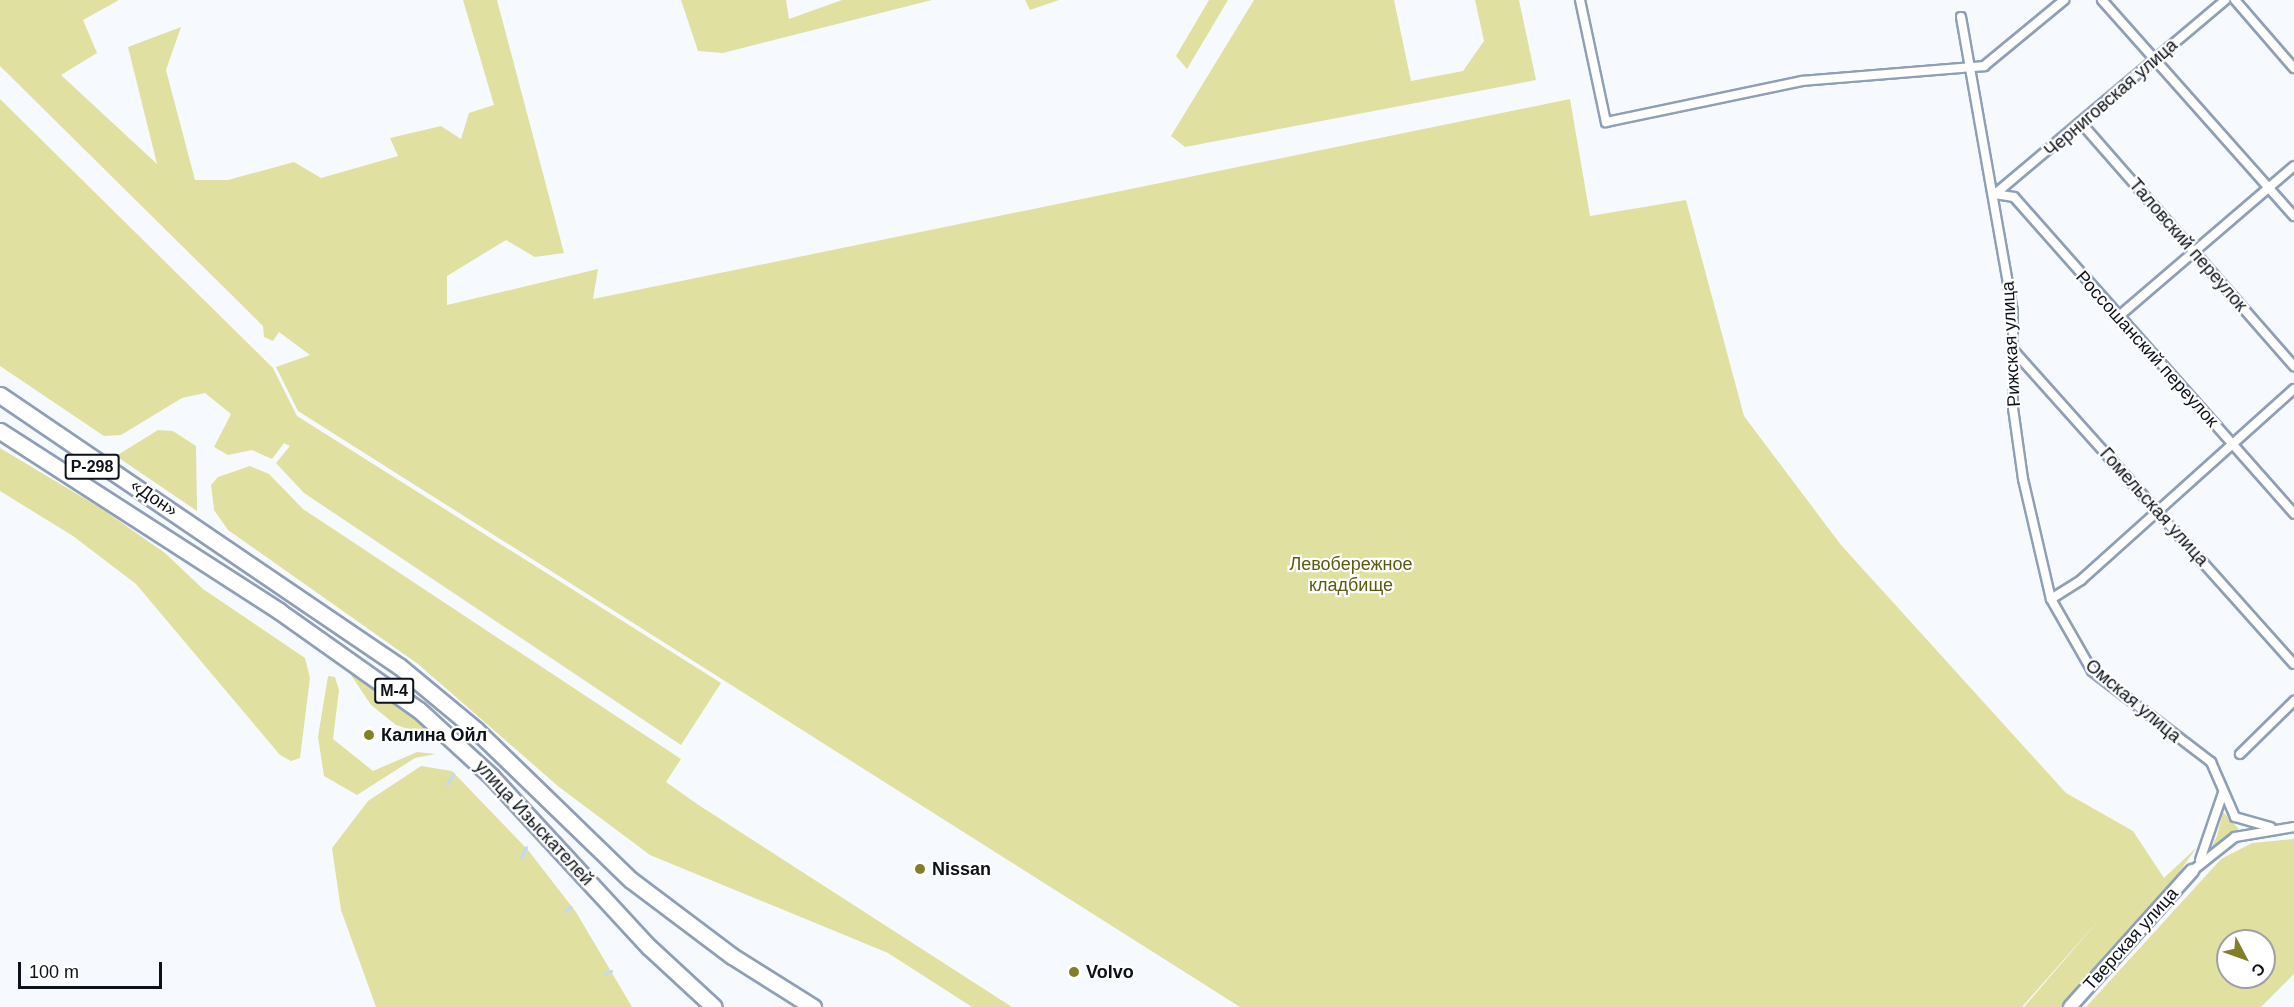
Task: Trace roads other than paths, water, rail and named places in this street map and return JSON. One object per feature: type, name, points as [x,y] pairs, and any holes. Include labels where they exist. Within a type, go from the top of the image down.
[{"type":"highway","points":[[0,384],[145,483],[189,521]]},
{"type":"highway","name":"«Дон»","points":[[0,395],[189,521]]},
{"type":"highway","name":"Р-298","points":[[0,406],[130,491],[189,521]]},
{"type":"highway","name":"Р-298","points":[[0,422],[100,495]]},
{"type":"highway","name":"М-4","points":[[0,431],[100,495]]},
{"type":"highway","name":"улица Изыскателей","points":[[100,495],[337,649],[419,710],[491,776],[650,947],[714,1007]]},
{"type":"highway","name":"улица Изыскателей","points":[[189,521],[422,684],[631,880],[732,956],[813,1007]]},
{"type":"street","points":[[1580,0],[1606,122],[1802,81],[1973,69],[1995,61],[2064,0]]},
{"type":"street","points":[[2102,0],[2294,216]]},
{"type":"street","name":"Черниговская улица","points":[[1995,194],[2082,124],[2154,58],[2225,0]]},
{"type":"street","points":[[2235,0],[2294,68]]},
{"type":"street","name":"Рижская улица","points":[[1961,17],[1973,69],[2013,311],[2013,350],[2023,479],[2051,599]]},
{"type":"street","name":"Таловский переулок","points":[[2082,124],[2294,366]]},
{"type":"street","points":[[2119,316],[2294,166]]},
{"type":"street","name":"Россошанский переулок","points":[[1995,194],[2014,198],[2294,514]]},
{"type":"street","name":"Гомельская улица","points":[[2013,350],[2294,664]]},
{"type":"street","points":[[2051,599],[2157,513],[2231,443],[2294,389]]},
{"type":"street","name":"Омская улица","points":[[2051,599],[2092,671],[2211,762],[2235,817],[2271,827]]},
{"type":"street","points":[[2240,754],[2294,701]]},
{"type":"street","points":[[2192,871],[2212,836],[2223,793]]},
{"type":"street","points":[[2192,871],[2228,840],[2271,827],[2294,827]]},
{"type":"street","name":"Тверская улица","points":[[2070,1007],[2192,871]]},
{"type":"waterway","points":[[447,784],[453,774]]},
{"type":"waterway","points":[[521,857],[526,847]]},
{"type":"waterway","points":[[565,911],[571,907]]},
{"type":"waterway","points":[[605,974],[611,971]]},
{"type":"place","name":"Калина Ойл","points":[[369,735]]},
{"type":"place","name":"Nissan","points":[[920,869]]},
{"type":"place","name":"Volvo","points":[[1074,972]]},
{"type":"park label","name":"Левобережное кладбище","points":[[1351,575]]}]
